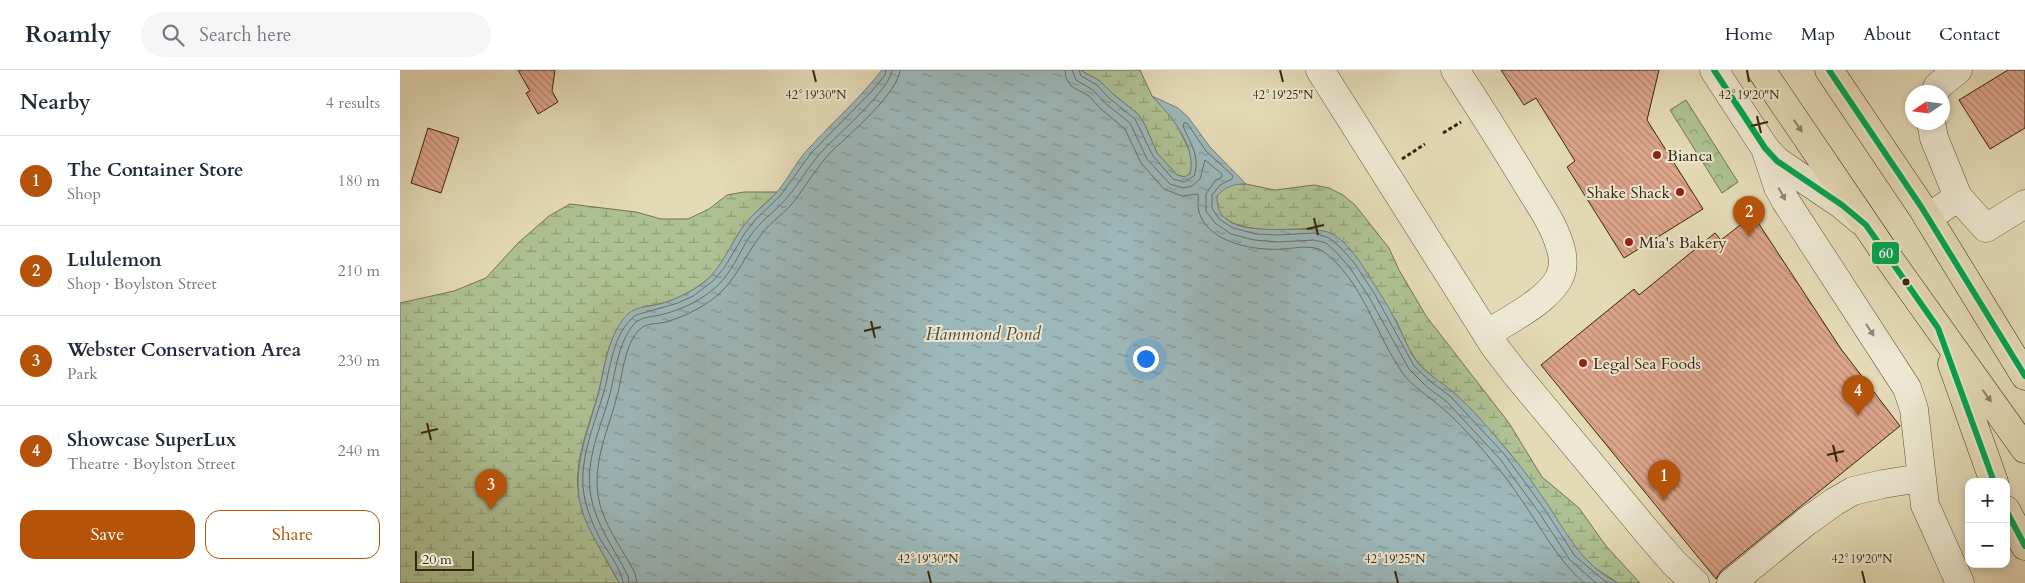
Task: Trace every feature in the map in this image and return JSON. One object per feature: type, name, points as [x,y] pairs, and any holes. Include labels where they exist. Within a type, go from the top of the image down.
[{"type":"highway","points":[[1761,70],[1866,225],[2025,449]]},
{"type":"highway","points":[[1829,70],[1928,218],[2025,376]]},
{"type":"highway","points":[[1988,315],[2025,347]]},
{"type":"highway","points":[[1938,328],[1993,478]]},
{"type":"highway","points":[[2010,518],[2025,546]]},
{"type":"lane","points":[[1320,70],[1486,334],[1515,373],[1648,533],[1674,563],[1695,583]]},
{"type":"lane","points":[[1455,70],[1551,224],[1561,248],[1563,262],[1561,274],[1555,286],[1534,303],[1486,334]]},
{"type":"lane","points":[[1714,70],[1765,148],[1788,170],[1834,200],[1866,225]]},
{"type":"lane","points":[[1939,85],[1958,70]]},
{"type":"lane","points":[[1933,130],[1934,138],[1958,197],[1986,228],[2025,204]]},
{"type":"lane","points":[[1765,148],[1778,186],[1786,200],[1907,388],[1914,409],[1921,478],[1929,518],[1960,583]]},
{"type":"lane","points":[[1928,218],[1958,197]]},
{"type":"lane","points":[[1731,583],[1806,522],[1847,495],[1868,487],[1921,478]]},
{"type":"path","points":[[1443,133],[1465,120]]},
{"type":"path","points":[[1401,160],[1425,144]]},
{"type":"green space","points":[[1080,70],[1140,70],[1152,96],[1175,121],[1190,152],[1192,165],[1190,174],[1185,177],[1177,175],[1157,153],[1139,115],[1100,81]]},
{"type":"green space","points":[[1686,100],[1738,182],[1722,193],[1670,110]]},
{"type":"green space","points":[[1233,184],[1246,184],[1275,190],[1314,185],[1329,188],[1343,195],[1355,205],[1389,248],[1399,270],[1426,316],[1509,423],[1542,477],[1579,508],[1606,546],[1640,583],[1618,583],[1595,568],[1579,553],[1509,452],[1453,392],[1418,363],[1408,347],[1396,320],[1315,228],[1261,229],[1234,223],[1223,217],[1217,207],[1217,196],[1223,189]]},
{"type":"green space","points":[[744,192],[777,192],[753,215],[740,231],[722,262],[709,278],[698,287],[679,297],[657,305],[641,308],[620,326],[610,346],[583,445],[578,473],[578,487],[587,523],[619,583],[400,583],[400,303],[454,291],[486,278],[518,243],[549,216],[570,204],[636,212],[661,219],[688,219],[709,209],[727,195]]},
{"type":"water","name":"Hammond Pond","points":[[882,70],[1080,70],[1100,81],[1139,115],[1157,153],[1177,175],[1184,177],[1190,174],[1190,152],[1174,121],[1152,96],[1178,108],[1188,117],[1210,147],[1246,184],[1230,186],[1217,196],[1220,212],[1230,222],[1244,227],[1317,230],[1335,235],[1344,242],[1384,299],[1418,363],[1449,388],[1482,420],[1524,471],[1579,551],[1596,569],[1618,583],[619,583],[586,520],[579,498],[578,484],[584,444],[608,351],[616,331],[631,311],[680,297],[709,278],[721,263],[746,223],[777,192],[805,152],[856,100]]},
{"type":"building","points":[[518,70],[555,70],[552,91],[558,102],[538,114],[526,93],[530,91]]},
{"type":"building","points":[[1501,70],[1659,70],[1647,120],[1703,209],[1624,258],[1567,167],[1575,161],[1536,98],[1524,105]]},
{"type":"building","points":[[2008,70],[2025,70],[2025,128],[1990,149],[1959,100]]},
{"type":"building","points":[[428,128],[459,138],[441,193],[411,183]]},
{"type":"building","points":[[1753,215],[1841,349],[1900,426],[1721,571],[1716,579],[1541,365],[1634,289],[1639,295],[1715,233],[1721,240]]},
{"type":"transit line","name":"60","points":[[1714,70],[1765,148],[1777,161],[1842,205],[1866,225],[1938,328],[1993,478]]},
{"type":"transit line","name":"60","points":[[1829,70],[1922,208],[2025,376]]},
{"type":"transit line","name":"60","points":[[2010,518],[2025,546]]},
{"type":"place","name":"Bianca","points":[[1657,155]]},
{"type":"place","name":"Shake Shack","points":[[1680,192]]},
{"type":"place","name":"Lululemon","points":[[1749,237]]},
{"type":"place","name":"Mia's Bakery","points":[[1629,242]]},
{"type":"place","name":"Legal Sea Foods","points":[[1583,363]]},
{"type":"place","name":"Showcase SuperLux","points":[[1858,416]]},
{"type":"place","name":"The Container Store","points":[[1664,501]]},
{"type":"place","name":"Webster Conservation Area","points":[[491,510]]}]
